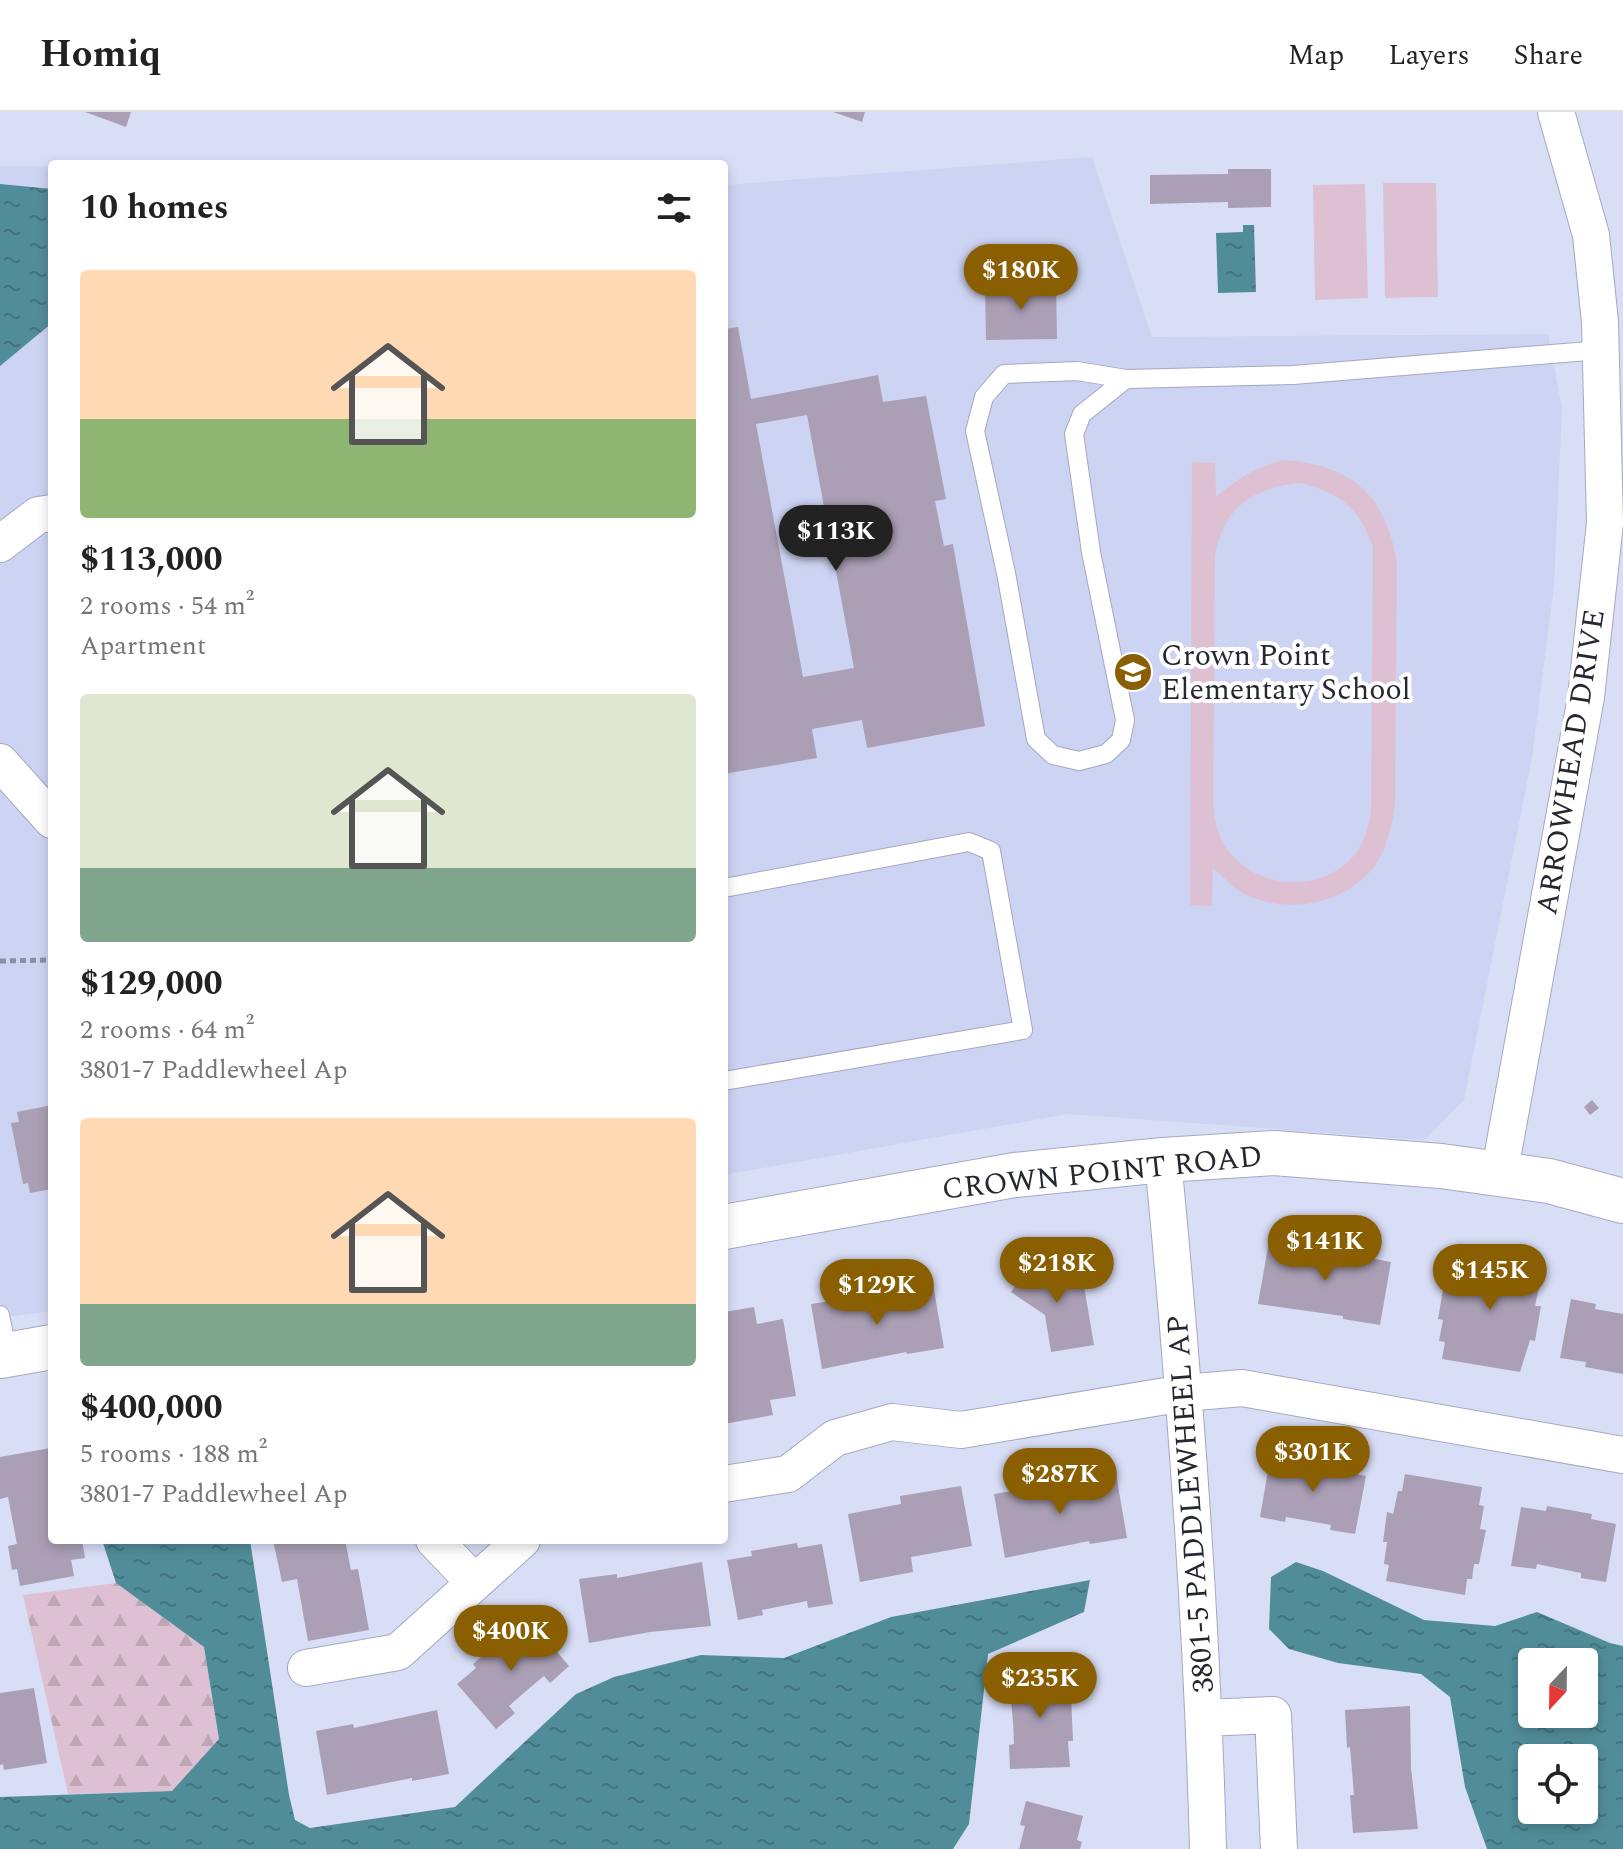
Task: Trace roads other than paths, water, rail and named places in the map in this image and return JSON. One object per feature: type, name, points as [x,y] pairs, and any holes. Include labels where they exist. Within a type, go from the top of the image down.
[{"type":"street","name":"ARROWHEAD DRIVE","points":[[1499,1175],[1586,697],[1605,523],[1601,350],[1591,235],[1556,112]]},
{"type":"street","points":[[0,544],[38,515],[48,514]]},
{"type":"street","points":[[0,762],[48,816]]},
{"type":"street","name":"CROWN POINT ROAD","points":[[728,1226],[1015,1175],[1163,1160],[1300,1154],[1441,1166],[1549,1181],[1623,1201]]},
{"type":"street","name":"3801-5 PADDLEWHEEL AP","points":[[1163,1160],[1184,1393],[1205,1718],[1208,1849]]},
{"type":"street","points":[[3,1342],[48,1347]]},
{"type":"street","points":[[728,1483],[788,1474],[835,1438],[892,1422],[961,1430],[1184,1393],[1242,1388],[1623,1455]]},
{"type":"street","points":[[438,1544],[474,1582]]},
{"type":"street","points":[[306,1668],[398,1652],[517,1544]]},
{"type":"street","points":[[1205,1718],[1273,1715],[1279,1849]]},
{"type":"lane","points":[[1126,379],[1082,414],[1074,434],[1091,552],[1125,720],[1121,740],[1106,754],[1079,761],[1053,755],[1036,739],[1006,573],[975,431],[984,397],[1004,374],[1077,371],[1126,379],[1293,375],[1601,350]]},
{"type":"lane","points":[[728,887],[969,842],[991,851],[1023,1030],[728,1080]]},
{"type":"water","points":[[0,184],[48,189],[48,326],[0,366]]},
{"type":"water","points":[[1243,225],[1254,225],[1256,292],[1218,293],[1216,233],[1243,232]]},
{"type":"water","points":[[103,1544],[251,1544],[289,1795],[295,1820],[310,1828],[455,1807],[576,1694],[614,1677],[701,1655],[784,1658],[891,1617],[1090,1580],[1084,1612],[988,1654],[969,1824],[953,1849],[0,1849],[0,1797],[172,1791],[219,1739],[204,1647],[116,1583]]},
{"type":"water","points":[[1296,1562],[1323,1571],[1424,1620],[1495,1626],[1537,1612],[1623,1646],[1623,1849],[1487,1849],[1465,1787],[1450,1697],[1421,1674],[1338,1663],[1289,1649],[1269,1629],[1271,1577]]},
{"type":"place","name":"Crown Point Elementary School","points":[[1133,672]]}]
